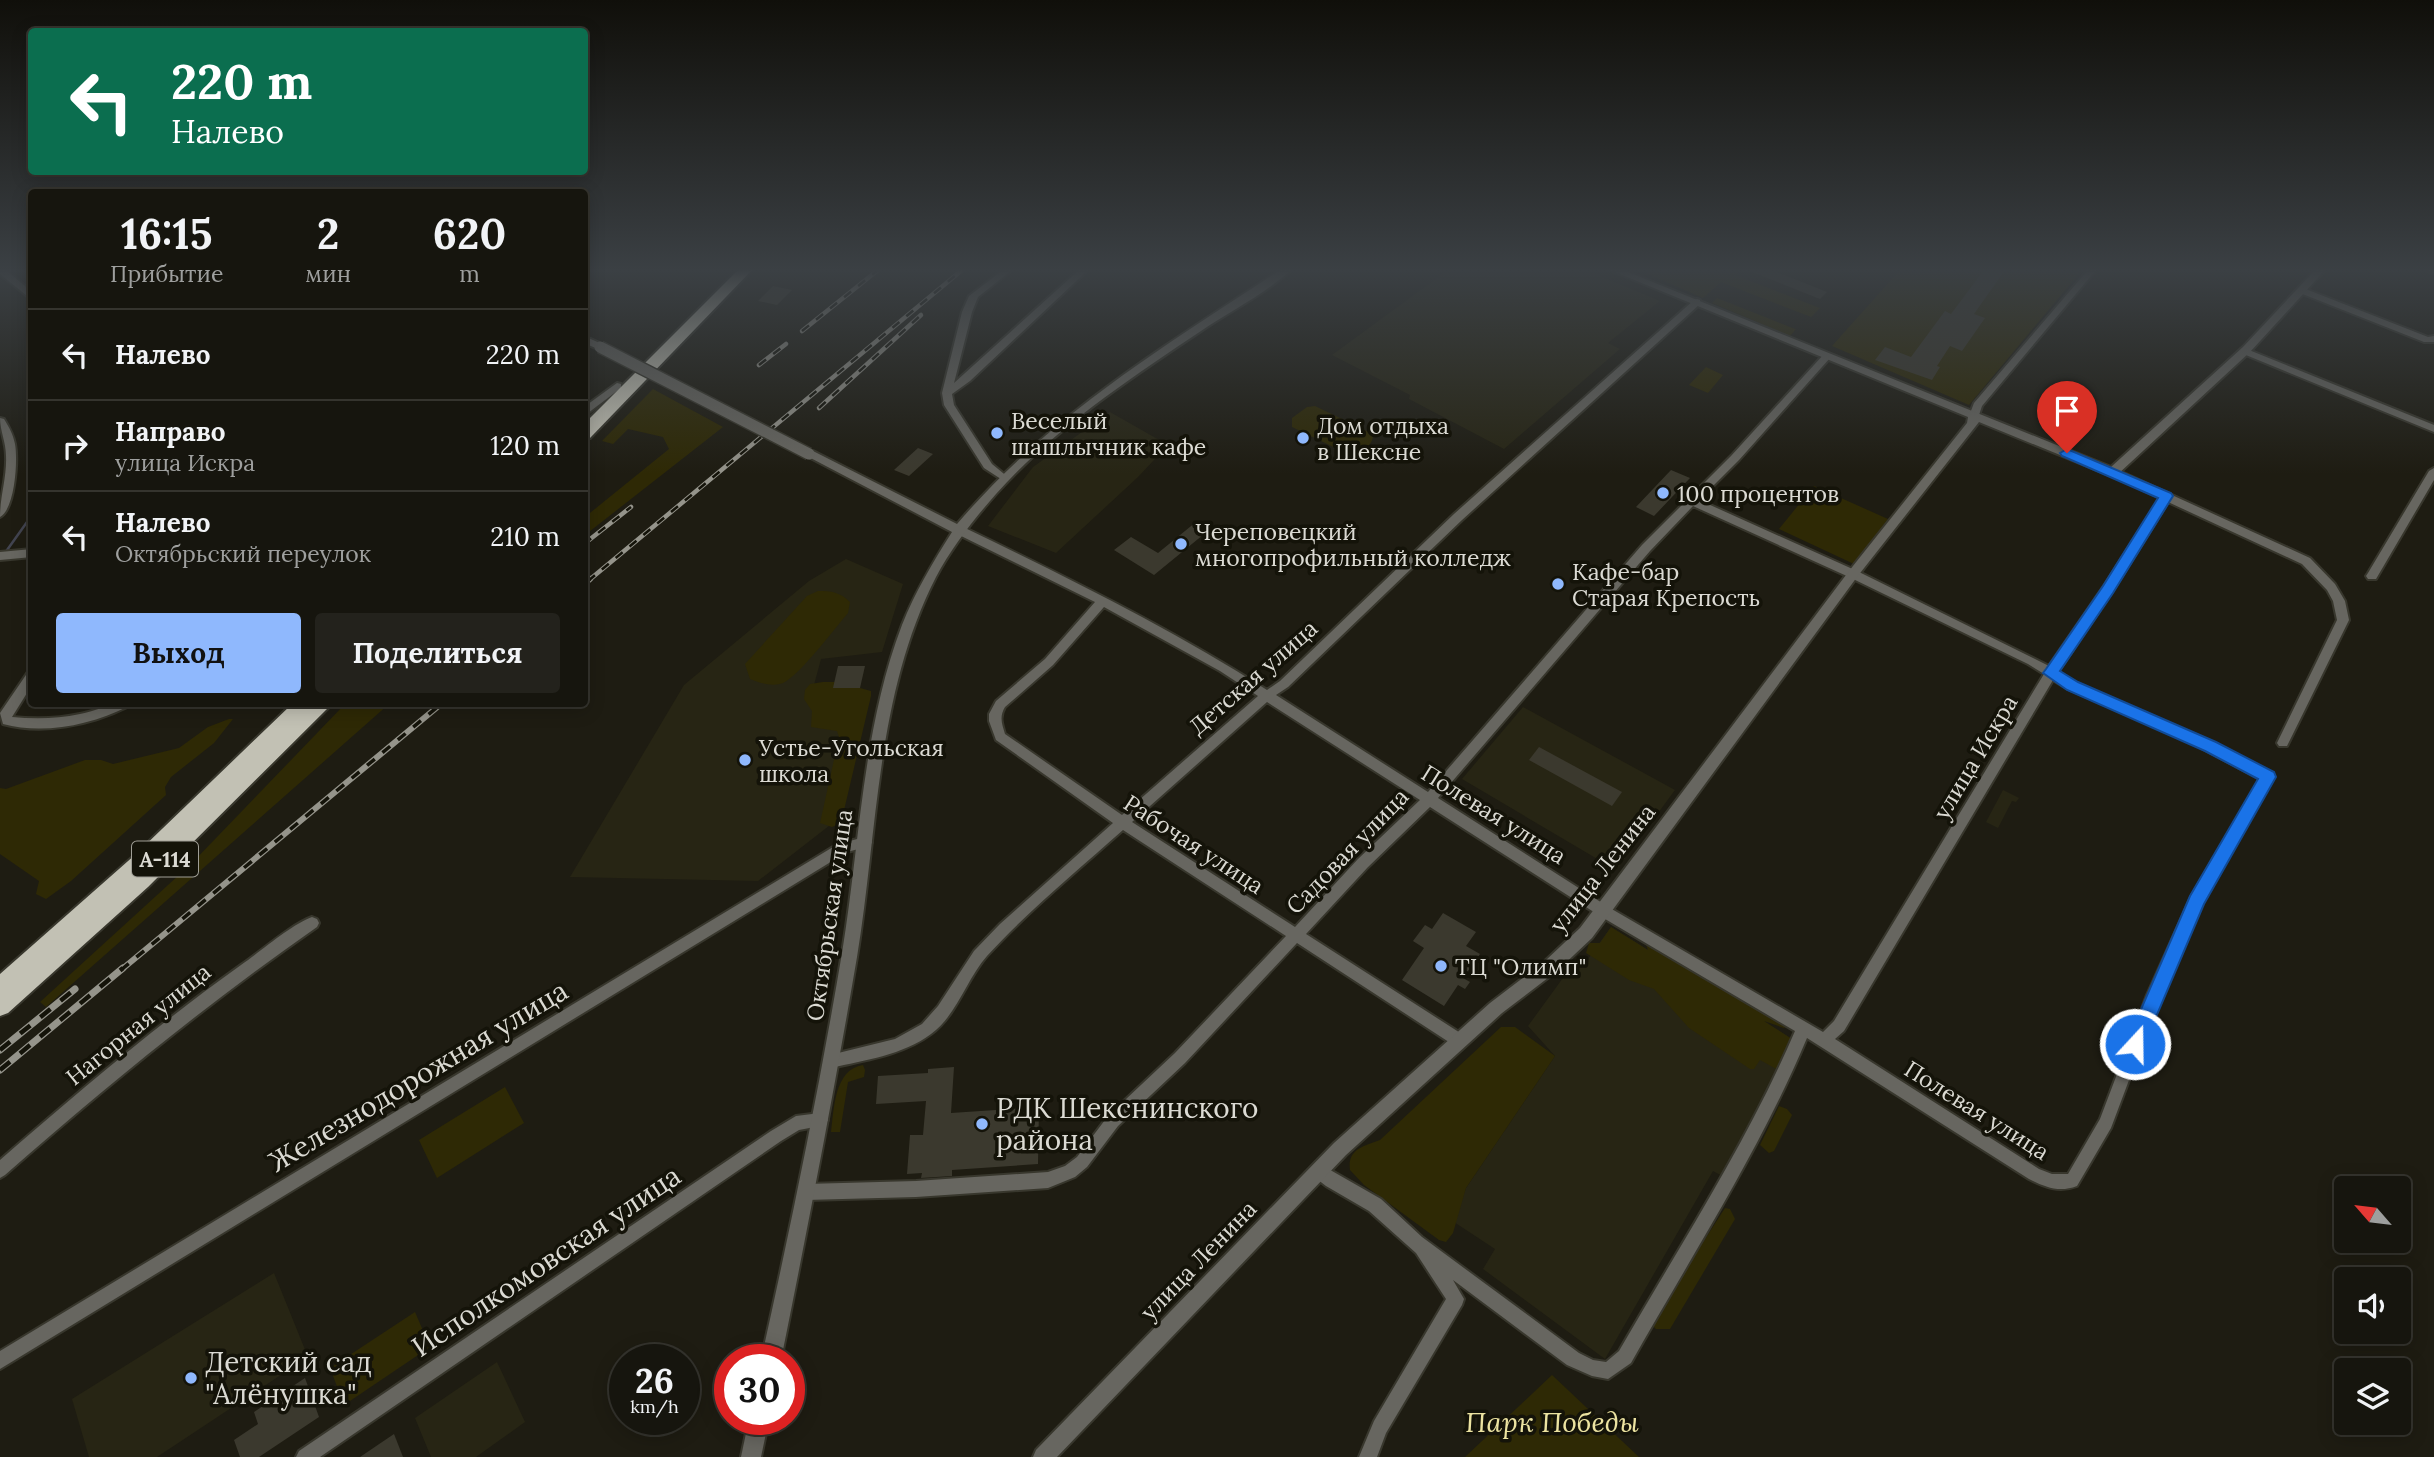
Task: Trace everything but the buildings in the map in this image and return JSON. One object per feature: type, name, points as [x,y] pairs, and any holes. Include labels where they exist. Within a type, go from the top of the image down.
[{"type":"highway","points":[[588,415],[665,338]]},
{"type":"highway","points":[[588,430],[678,338]]},
{"type":"highway","name":"А-114","points":[[0,988],[99,901],[301,707]]},
{"type":"highway","name":"А-114","points":[[0,1006],[152,872],[320,707]]},
{"type":"street","points":[[961,338],[947,393],[949,405],[988,466],[1004,478]]},
{"type":"street","points":[[947,393],[961,385],[1011,338]]},
{"type":"street","name":"Октябрьская улица","points":[[774,1344],[820,1120],[857,913],[877,740],[893,677],[922,594],[959,530],[1004,478],[1040,445],[1135,372],[1185,338]]},
{"type":"street","name":"Детская улица","points":[[831,1061],[887,1048],[927,1029],[996,936],[1267,695],[1284,684],[1458,517],[1657,338]]},
{"type":"street","points":[[1784,338],[2113,472],[2306,561],[2330,585],[2341,602],[2343,620],[2283,743]]},
{"type":"street","name":"улица Ленина","points":[[1043,1457],[1318,1171],[1496,1009],[1573,948],[1605,912],[1729,739],[1853,574],[1973,424],[1977,405],[2034,338]]},
{"type":"street","points":[[2113,472],[2257,338]]},
{"type":"street","points":[[588,341],[959,530]]},
{"type":"street","points":[[2244,351],[2434,429]]},
{"type":"street","name":"Садовая улица","points":[[806,1192],[1048,1181],[1070,1172],[1083,1162],[1113,1121],[1180,1058],[1363,863],[1428,801],[1646,548],[1742,451],[1827,356]]},
{"type":"street","points":[[588,410],[617,386]]},
{"type":"street","points":[[0,421],[4,426],[11,454],[7,493],[0,513]]},
{"type":"street","points":[[2372,576],[2434,471]]},
{"type":"street","name":"улица Искра","points":[[1824,1040],[1839,1026],[2051,673],[2166,496]]},
{"type":"street","points":[[1691,501],[1853,574],[2072,686],[2206,744],[2268,777],[2196,901],[2154,995],[2106,1124],[2072,1181]]},
{"type":"street","name":"Полевая улица","points":[[959,530],[1103,601],[1267,695],[1428,801],[1529,861],[1605,912],[1824,1040],[2034,1174],[2052,1182],[2072,1181]]},
{"type":"street","points":[[6,556],[28,553]]},
{"type":"street","name":"Рабочая улица","points":[[1103,601],[1049,662],[1011,694],[995,714],[996,730],[1000,737],[1123,823],[1460,1041]]},
{"type":"street","points":[[28,682],[5,715],[7,721],[24,724],[68,720],[107,713],[118,707]]},
{"type":"street","points":[[99,901],[291,707]]},
{"type":"street","name":"Железнодорожная улица","points":[[0,1361],[843,848],[865,842]]},
{"type":"street","name":"Нагорная улица","points":[[0,1170],[120,1064],[232,977],[312,923]]},
{"type":"street","points":[[1318,1171],[1375,1205],[1416,1243],[1562,1351],[1592,1368],[1608,1371],[1619,1364],[1720,1198],[1777,1095],[1804,1028]]},
{"type":"street","name":"Исполкомовская улица","points":[[305,1457],[786,1130],[796,1124],[820,1120]]},
{"type":"street","points":[[1368,1457],[1380,1426],[1456,1299],[1416,1243]]},
{"type":"street","points":[[751,1457],[756,1435]]},
{"type":"shaded area","points":[[1355,338],[1614,338],[1608,343],[1620,349],[1504,449],[1409,399],[1410,395],[1332,355]]},
{"type":"shaded area","points":[[1110,412],[1168,445],[1138,477],[1056,553],[988,526],[1033,467]]},
{"type":"shaded area","name":"Устье-Угольская школа","points":[[846,559],[903,584],[882,652],[821,659],[811,696],[867,697],[834,822],[758,881],[570,877],[684,685],[809,581]]},
{"type":"shaded area","points":[[1523,707],[1675,790],[1616,870],[1462,779]]},
{"type":"shaded area","points":[[2003,790],[2019,798],[2016,802],[2012,801],[1998,828],[1986,822]]},
{"type":"shaded area","points":[[1611,927],[1792,1039],[1780,1071],[1724,1177],[1713,1171],[1605,1359],[1483,1269],[1495,1249],[1454,1222],[1466,1188],[1555,1056],[1528,1026],[1576,960],[1585,963]]},
{"type":"shaded area","name":"Детский сад \"Алёнушка\"","points":[[274,1273],[308,1357],[157,1457],[89,1457],[72,1399]]},
{"type":"shaded area","points":[[497,1362],[525,1422],[476,1457],[431,1457],[415,1418]]},
{"type":"green space","points":[[1839,338],[2025,338],[1969,405],[1832,346]]},
{"type":"green space","points":[[1706,367],[1723,375],[1708,393],[1689,385]]},
{"type":"green space","points":[[653,389],[723,427],[588,533],[588,515],[669,449],[663,437],[628,429],[613,444],[602,441]]},
{"type":"green space","points":[[1315,406],[1369,432],[1373,437],[1370,444],[1361,452],[1350,455],[1292,427],[1292,418],[1307,407]]},
{"type":"green space","points":[[1814,486],[1888,519],[1854,564],[1779,529]]},
{"type":"green space","points":[[818,591],[843,596],[850,602],[848,613],[790,679],[775,685],[750,679],[745,664],[807,596]]},
{"type":"green space","points":[[835,682],[834,688],[860,688],[871,691],[841,823],[832,827],[820,823],[839,737],[837,731],[811,727],[812,711],[804,699],[805,690],[810,684]]},
{"type":"green space","points":[[342,707],[386,707],[46,1007],[40,1002],[191,864]]},
{"type":"green space","points":[[233,719],[214,743],[171,777],[165,787],[166,795],[71,881],[46,899],[36,894],[39,881],[0,854],[0,788],[6,789],[85,760],[101,760],[113,764],[179,748],[208,727]]},
{"type":"green space","points":[[1611,927],[1648,950],[1646,944],[1655,945],[1789,1026],[1784,1028],[1764,1021],[1792,1039],[1780,1071],[1760,1060],[1754,1069],[1750,1069],[1689,1028],[1654,989],[1629,980],[1586,953],[1589,943],[1600,943]]},
{"type":"green space","points":[[1501,1027],[1515,1027],[1555,1056],[1466,1188],[1453,1233],[1446,1242],[1439,1240],[1364,1185],[1350,1170],[1351,1157],[1358,1149],[1380,1140]]},
{"type":"green space","points":[[863,1065],[864,1077],[848,1082],[840,1132],[831,1132],[841,1082],[853,1068]]},
{"type":"green space","points":[[505,1087],[524,1123],[437,1178],[419,1140]]},
{"type":"green space","points":[[1779,1106],[1792,1115],[1774,1151],[1769,1153],[1760,1145]]},
{"type":"green space","points":[[1725,1208],[1730,1209],[1735,1219],[1670,1329],[1656,1329],[1652,1325],[1658,1312]]},
{"type":"green space","points":[[415,1312],[430,1347],[344,1405],[330,1368]]},
{"type":"green space","name":"Парк Победы","points":[[1552,1375],[1639,1457],[1465,1457]]},
{"type":"waterway","points":[[0,560],[28,521]]},
{"type":"railway","points":[[588,581],[880,338]]},
{"type":"railway","points":[[819,408],[896,338]]},
{"type":"railway","points":[[759,365],[786,344]]},
{"type":"railway","points":[[588,541],[631,507]]},
{"type":"railway","points":[[121,970],[437,707]]},
{"type":"railway","points":[[0,1070],[123,968]]},
{"type":"railway","points":[[0,1050],[75,989]]},
{"type":"place","name":"Веселый шашлычник кафе","points":[[997,433]]},
{"type":"place","name":"Дом отдыха в Шекснe","points":[[1303,438]]},
{"type":"place","name":"100 процентов","points":[[1663,493]]},
{"type":"place","name":"Череповецкий многопрофильный колледж","points":[[1181,544]]},
{"type":"place","name":"Кафе-бар Старая Крепость","points":[[1558,584]]},
{"type":"place","name":"Устье-Угольская школа","points":[[745,760]]},
{"type":"place","name":"ТЦ \"Олимп\"","points":[[1441,966]]},
{"type":"place","name":"РДК Шекснинского района","points":[[982,1124]]},
{"type":"place","name":"Детский сад \"Алёнушка\"","points":[[191,1378]]},
{"type":"route","points":[[2067,453],[2166,496],[2051,673],[2072,686],[2211,747],[2268,777],[2196,901],[2135,1044]]}]
